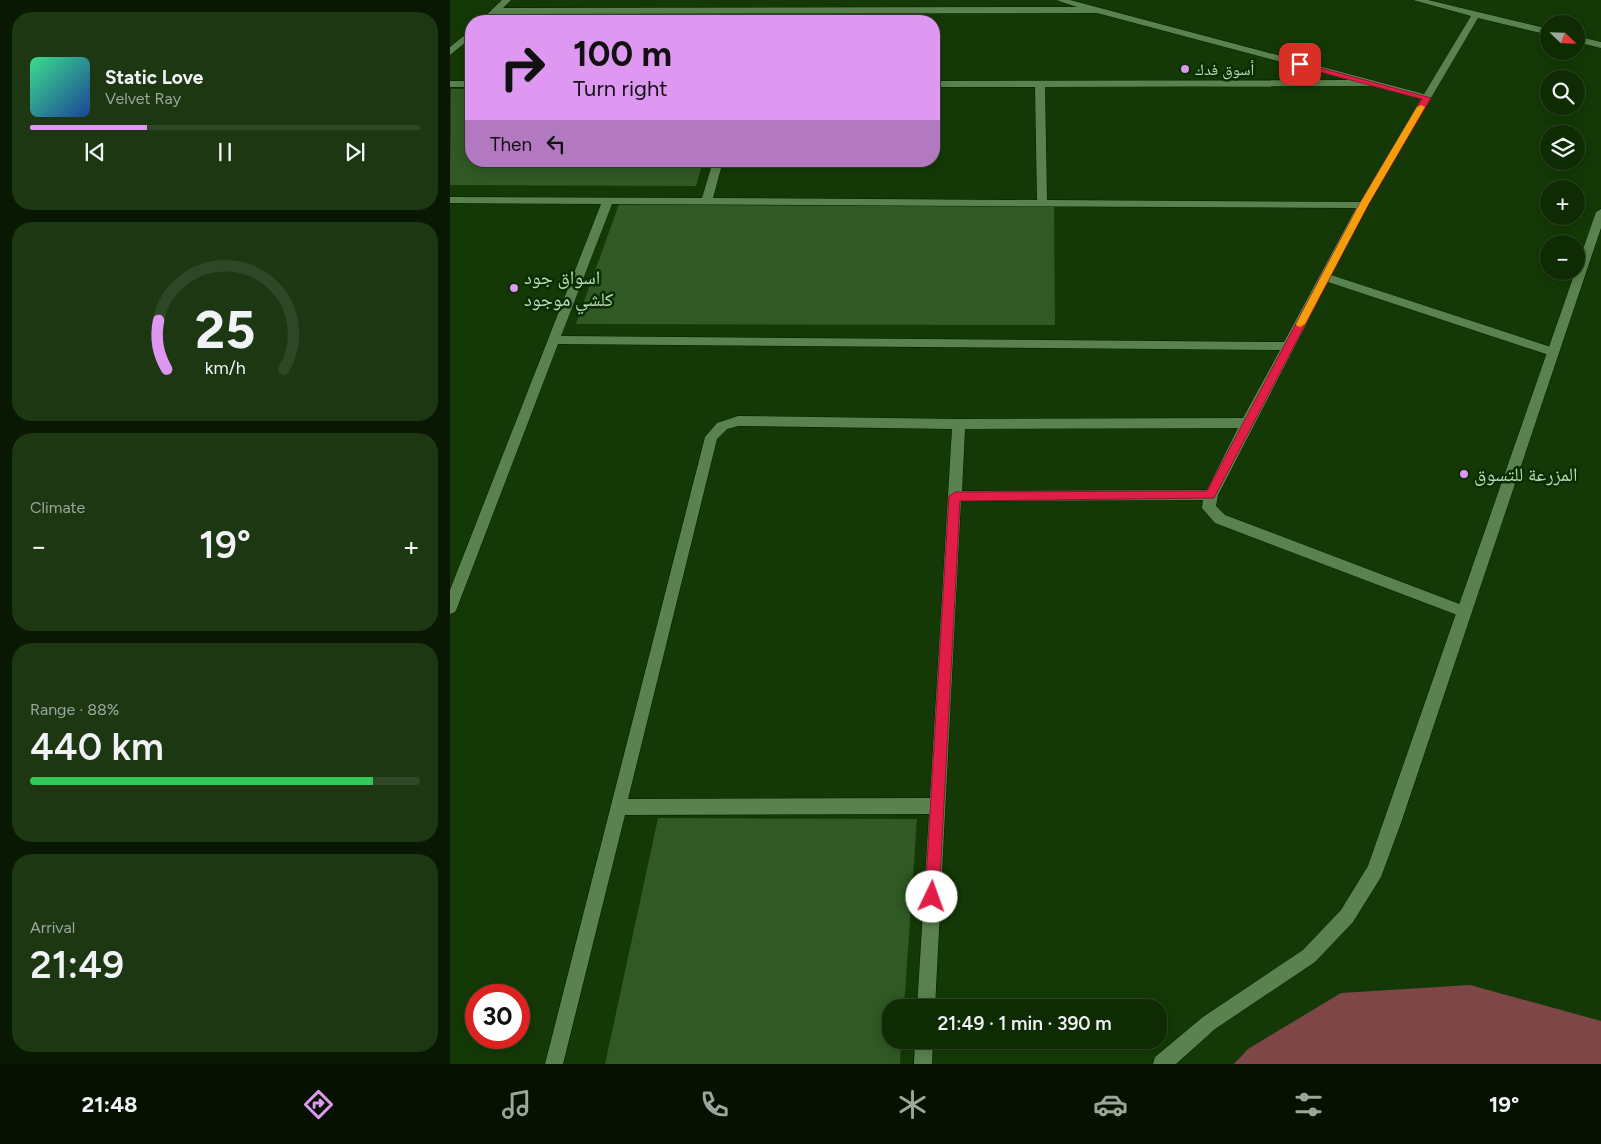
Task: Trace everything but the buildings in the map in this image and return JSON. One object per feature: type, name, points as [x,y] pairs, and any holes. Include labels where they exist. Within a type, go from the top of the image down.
[{"type":"street","points":[[490,15],[507,0]]},
{"type":"street","points":[[539,11],[544,0]]},
{"type":"street","points":[[705,10],[708,0]]},
{"type":"street","points":[[1060,0],[1427,98]]},
{"type":"street","points":[[1417,0],[1540,30]]},
{"type":"street","points":[[903,15],[904,10]]},
{"type":"street","points":[[494,11],[1100,10]]},
{"type":"street","points":[[1465,612],[1220,520],[1209,508],[1210,495],[1246,424],[1363,205],[1476,14]]},
{"type":"street","points":[[450,52],[465,38]]},
{"type":"street","points":[[1585,40],[1601,44]]},
{"type":"street","points":[[450,84],[465,84]]},
{"type":"street","points":[[940,84],[1374,84]]},
{"type":"street","points":[[1040,84],[1042,203]]},
{"type":"street","points":[[707,201],[716,167]]},
{"type":"street","points":[[450,200],[1363,205]]},
{"type":"street","points":[[450,608],[608,200]]},
{"type":"street","points":[[1162,1064],[1209,1023],[1309,956],[1347,916],[1375,871],[1601,212]]},
{"type":"street","points":[[1325,277],[1553,352]]},
{"type":"street","points":[[553,340],[1289,346]]},
{"type":"street","points":[[554,1064],[712,437],[722,426],[738,420],[959,424],[1246,424]]},
{"type":"street","points":[[926,999],[959,424]]},
{"type":"street","points":[[955,496],[1210,495]]},
{"type":"street","points":[[618,808],[937,806]]},
{"type":"street","points":[[923,1064],[924,1049]]},
{"type":"shaded area","points":[[1470,985],[1601,1021],[1601,1064],[1234,1064],[1248,1049],[1341,993]]},
{"type":"slow traffic","points":[[1300,324],[1363,205],[1421,107]]},
{"type":"place","name":"أسوق فدك","points":[[1185,69]]},
{"type":"place","name":"اسواق جود كلشي موجود","points":[[514,288]]},
{"type":"place","name":"المزرعة للتسوق","points":[[1464,474]]},
{"type":"route","points":[[932,897],[955,496],[1210,495],[1363,205],[1427,98],[1300,64]]}]
